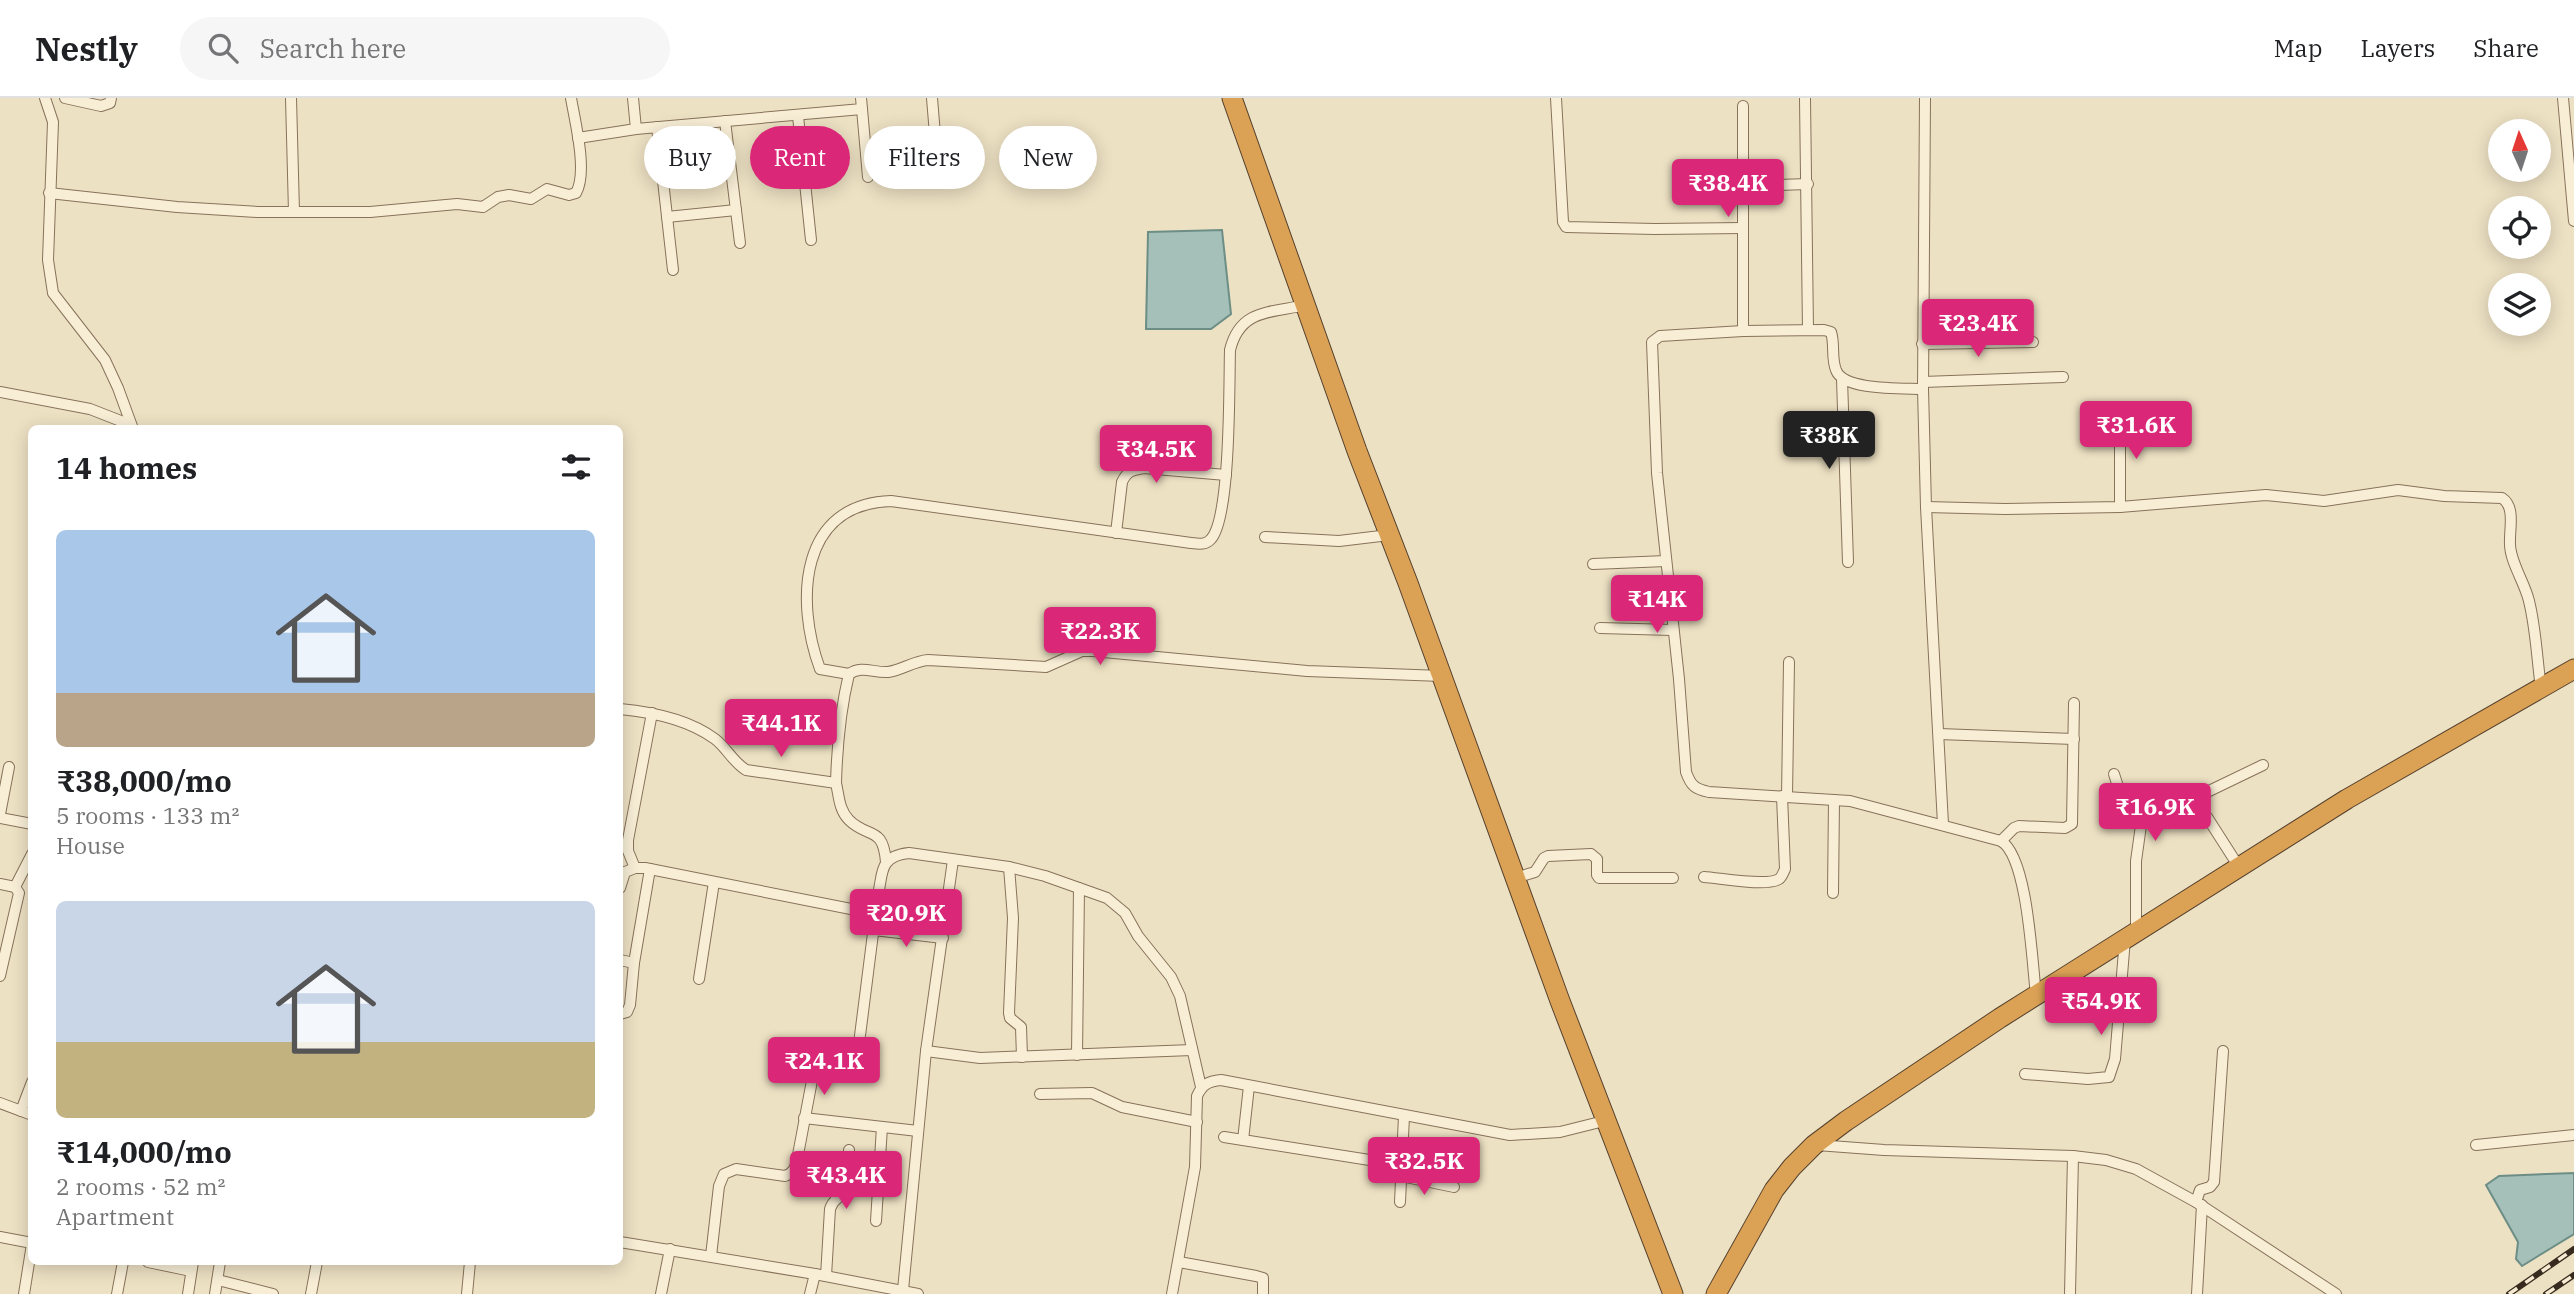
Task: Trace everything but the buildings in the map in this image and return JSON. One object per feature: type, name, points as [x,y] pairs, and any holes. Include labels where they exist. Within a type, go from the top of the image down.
[{"type":"highway","points":[[1232,98],[1357,451],[1604,1121],[1673,1294]]},
{"type":"highway","points":[[1716,1294],[1774,1190],[1814,1145],[2036,995],[2347,799],[2574,669]]},
{"type":"street","points":[[45,98],[53,122],[49,193],[49,271],[53,293],[105,360],[131,425]]},
{"type":"street","points":[[65,98],[101,106],[110,103],[111,98]]},
{"type":"street","points":[[291,98],[294,212]]},
{"type":"street","points":[[49,193],[177,207],[294,212],[370,212],[457,204],[482,207],[504,195],[531,199],[547,189],[569,195],[576,193],[581,180],[578,138],[570,98]]},
{"type":"street","points":[[633,98],[636,129]]},
{"type":"street","points":[[932,98],[934,126]]},
{"type":"street","points":[[1556,98],[1563,222],[1566,226],[1743,228]]},
{"type":"street","points":[[1924,98],[1922,344],[1926,507],[1943,824]]},
{"type":"street","points":[[2563,98],[2574,221]]},
{"type":"street","points":[[1805,99],[1808,330]]},
{"type":"street","points":[[668,126],[798,116],[861,104],[864,131]]},
{"type":"street","points":[[1743,106],[1743,331]]},
{"type":"street","points":[[798,116],[811,240]]},
{"type":"street","points":[[725,121],[740,243]]},
{"type":"street","points":[[578,138],[644,128]]},
{"type":"street","points":[[1743,186],[1808,184]]},
{"type":"street","points":[[664,189],[673,270]]},
{"type":"street","points":[[667,217],[736,210]]},
{"type":"street","points":[[1306,305],[1253,316],[1240,325],[1233,336],[1230,350],[1226,475],[1214,535],[1210,541],[1202,544],[1191,543],[916,503],[871,501],[857,505],[841,514],[820,537],[810,565],[807,601],[820,669],[849,674],[860,668],[890,672],[928,660],[1046,667],[1082,651],[1093,651],[1307,671],[1442,676]]},
{"type":"street","points":[[2036,995],[2022,877],[2012,850],[2001,841],[1850,801],[1709,792],[1696,789],[1689,782],[1657,472],[1653,342],[1660,336],[1808,330],[1831,332],[1836,373],[1854,384],[1923,386],[2063,377]]},
{"type":"street","points":[[1922,344],[2033,342]]},
{"type":"street","points":[[1842,379],[1848,562]]},
{"type":"street","points":[[0,392],[90,409],[127,425]]},
{"type":"street","points":[[2120,416],[2120,506]]},
{"type":"street","points":[[1116,533],[1122,482],[1125,474],[1132,470],[1144,468],[1226,475]]},
{"type":"street","points":[[1926,507],[2005,509],[2120,506],[2266,495],[2324,501],[2398,490],[2444,496],[2502,498],[2510,511],[2511,554],[2530,606],[2541,688]]},
{"type":"street","points":[[1265,537],[1339,541],[1389,535]]},
{"type":"street","points":[[1593,564],[1666,561]]},
{"type":"street","points":[[1600,628],[1673,630]]},
{"type":"street","points":[[1704,877],[1762,882],[1778,879],[1785,869],[1784,797],[1789,662]]},
{"type":"street","points":[[711,1256],[719,1186],[724,1174],[736,1169],[785,1176],[790,1174],[795,1168],[814,1070],[824,1068],[853,1071],[858,1061],[877,902],[881,874],[886,862],[885,847],[881,839],[855,825],[842,811],[836,783],[837,734],[849,674]]},
{"type":"street","points":[[2001,841],[2019,826],[2069,827],[2072,824],[2074,703]]},
{"type":"street","points":[[623,709],[675,719],[714,738],[736,764],[746,770],[836,783]]},
{"type":"street","points":[[635,868],[628,851],[628,840],[652,713]]},
{"type":"street","points":[[1939,734],[2074,738]]},
{"type":"street","points":[[2202,814],[2202,800],[2207,792],[2263,765]]},
{"type":"street","points":[[9,767],[0,816],[28,823]]},
{"type":"street","points":[[2025,1074],[2088,1079],[2109,1077],[2115,1059],[2143,811],[2142,805],[2121,796],[2114,774]]},
{"type":"street","points":[[1833,893],[1834,800]]},
{"type":"street","points":[[2143,811],[2202,814],[2211,822],[2239,867]]},
{"type":"street","points":[[886,862],[897,854],[909,853],[1009,867],[1060,880],[1107,898],[1125,913],[1138,936],[1171,977],[1180,996],[1201,1087]]},
{"type":"street","points":[[1515,878],[1535,872],[1548,856],[1591,854],[1597,859],[1599,878],[1673,878]]},
{"type":"street","points":[[895,1291],[953,860]]},
{"type":"street","points":[[15,887],[28,862]]},
{"type":"street","points":[[1009,867],[1013,918],[1009,1013],[1021,1027],[1022,1057]]},
{"type":"street","points":[[623,878],[625,872],[635,868],[650,869],[856,910],[869,910],[877,902]]},
{"type":"street","points":[[623,1013],[627,1012],[630,1005],[634,963],[650,869]]},
{"type":"street","points":[[699,979],[714,882]]},
{"type":"street","points":[[0,884],[15,887],[19,894],[0,976]]},
{"type":"street","points":[[1077,1055],[1079,888]]},
{"type":"street","points":[[874,930],[943,938]]},
{"type":"street","points":[[623,961],[634,963]]},
{"type":"street","points":[[926,1051],[980,1058],[1192,1050]]},
{"type":"street","points":[[2197,1294],[2200,1190],[2210,1187],[2214,1182],[2223,1051]]},
{"type":"street","points":[[1172,1294],[1195,1167],[1197,1096],[1201,1087],[1210,1081],[1221,1080],[1510,1135],[1560,1132],[1604,1121]]},
{"type":"street","points":[[1243,1140],[1250,1086]]},
{"type":"street","points":[[1040,1094],[1092,1093],[1122,1107],[1197,1122]]},
{"type":"street","points":[[0,1103],[26,1113]]},
{"type":"street","points":[[1400,1202],[1404,1116]]},
{"type":"street","points":[[804,1118],[918,1131]]},
{"type":"street","points":[[876,1221],[882,1127]]},
{"type":"street","points":[[2476,1145],[2574,1135]]},
{"type":"street","points":[[1224,1137],[1401,1171],[1454,1187]]},
{"type":"street","points":[[1814,1145],[2073,1156],[2106,1160],[2136,1169],[2199,1204],[2336,1294]]},
{"type":"street","points":[[810,1294],[820,1275],[830,1209],[834,1199],[847,1185],[849,1150]]},
{"type":"street","points":[[2070,1294],[2073,1156]]},
{"type":"street","points":[[0,1237],[28,1242]]},
{"type":"street","points":[[623,1242],[820,1275],[866,1289],[918,1294]]},
{"type":"street","points":[[661,1294],[670,1249]]},
{"type":"street","points":[[1179,1262],[1263,1278],[1263,1294]]},
{"type":"street","points":[[24,1294],[29,1265]]},
{"type":"street","points":[[117,1294],[122,1265]]},
{"type":"street","points":[[215,1294],[220,1265]]},
{"type":"street","points":[[311,1294],[316,1265]]},
{"type":"street","points":[[467,1294],[470,1265]]},
{"type":"street","points":[[188,1294],[192,1266]]},
{"type":"street","points":[[218,1280],[273,1294]]},
{"type":"water","points":[[1222,230],[1231,314],[1211,329],[1146,329],[1148,232]]},
{"type":"water","points":[[2574,1173],[2574,1234],[2522,1266],[2516,1259],[2518,1242],[2486,1185],[2499,1176]]},
{"type":"railway","points":[[2509,1294],[2574,1249]]},
{"type":"railway","points":[[2546,1294],[2574,1275]]}]
